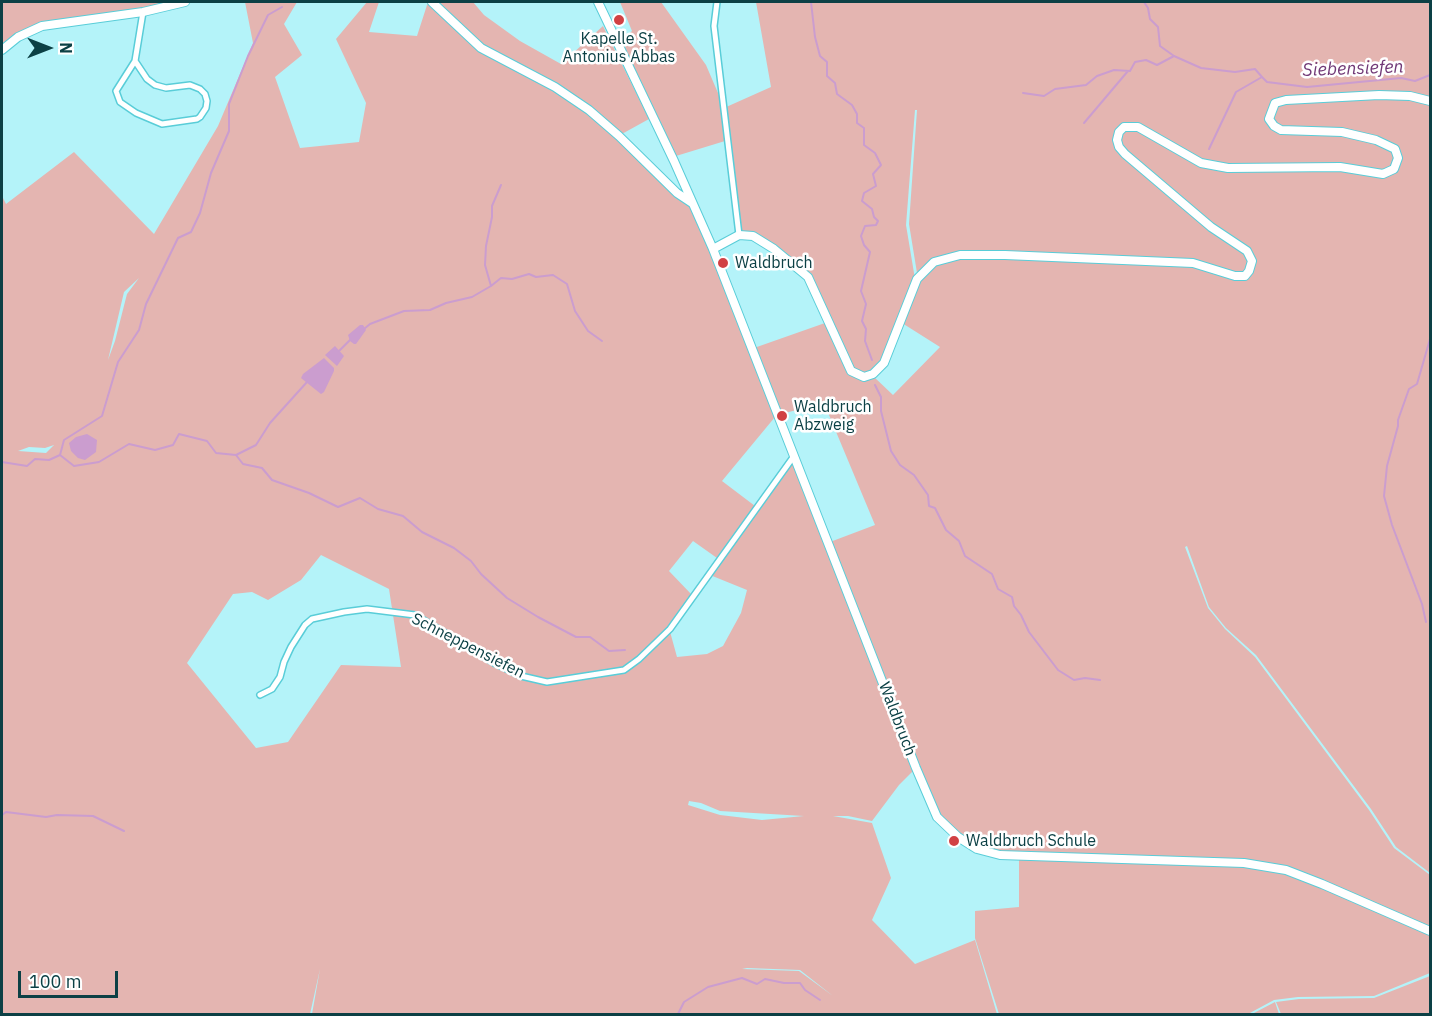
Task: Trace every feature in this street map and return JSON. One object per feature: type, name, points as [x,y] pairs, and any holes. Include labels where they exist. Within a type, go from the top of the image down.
[{"type":"street","points":[[2,50],[18,37],[42,26],[143,12],[184,2]]},
{"type":"street","points":[[432,2],[481,48],[555,87],[589,110],[677,193],[693,203]]},
{"type":"street","name":"Waldbruch","points":[[597,2],[674,161],[713,249],[937,817],[958,837],[977,849],[1000,855],[1244,863],[1286,870],[1431,931]]},
{"type":"street","points":[[717,2],[714,26],[739,235]]},
{"type":"street","points":[[135,61],[147,79],[155,85],[166,88],[190,85],[200,89],[207,101],[206,108],[200,117],[169,125],[162,124],[128,109],[120,102],[116,91],[135,61],[143,12]]},
{"type":"street","points":[[713,249],[739,235],[753,236],[774,249],[808,277],[851,371],[864,377],[873,374],[884,363],[917,279],[934,262],[960,255],[1193,263],[1235,276],[1245,276],[1250,271],[1252,261],[1247,251],[1211,227],[1125,154],[1117,140],[1124,126],[1138,128],[1201,162],[1228,168],[1340,167],[1383,174],[1394,169],[1398,158],[1395,149],[1376,140],[1342,132],[1281,130],[1269,119],[1275,103],[1286,100],[1380,95],[1410,96],[1431,100]]},
{"type":"street","name":"Schneppensiefen","points":[[260,695],[272,689],[280,677],[291,647],[305,625],[312,619],[367,609],[415,615],[496,664],[521,676],[548,682],[624,670],[639,659],[670,628],[794,456]]},
{"type":"shaded area","points":[[2,2],[177,2],[42,24],[2,48]]},
{"type":"shaded area","points":[[245,2],[297,2],[284,24],[302,55],[275,77],[300,148],[359,142],[366,103],[336,39],[367,2],[379,2],[369,32],[417,36],[428,2],[430,2],[480,50],[554,89],[587,111],[691,205],[775,417],[722,481],[755,506],[717,558],[693,541],[669,571],[692,595],[669,628],[677,657],[707,654],[723,646],[741,613],[747,590],[710,575],[794,459],[915,769],[899,785],[872,821],[848,816],[833,816],[872,823],[891,878],[872,920],[915,964],[975,940],[997,1014],[312,1014],[320,969],[310,1014],[2,1014],[2,196],[6,204],[74,152],[154,234],[218,126],[253,43]],"holes":[[[139,278],[127,294],[108,360],[124,292]],[[54,445],[46,453],[18,451],[29,447],[45,448]],[[321,555],[389,589],[401,667],[341,665],[288,742],[256,748],[187,663],[233,594],[252,592],[268,600],[301,580]],[[689,801],[720,811],[804,816],[762,820],[720,815],[688,805]],[[742,969],[800,970],[833,996],[799,971]]]},
{"type":"shaded area","points":[[435,2],[473,2],[484,15],[520,41],[561,64],[603,26],[649,119],[620,135],[590,109],[483,47]]},
{"type":"shaded area","points":[[620,2],[661,2],[706,65],[721,100],[725,141],[676,156],[621,41],[632,31]]},
{"type":"shaded area","points":[[756,2],[1430,2],[1430,873],[1396,847],[1371,809],[1256,655],[1226,628],[1209,607],[1187,546],[1185,547],[1208,608],[1225,629],[1255,657],[1369,810],[1394,848],[1430,875],[1430,928],[1322,881],[1286,868],[1245,861],[1001,853],[980,848],[959,835],[939,815],[830,542],[875,525],[824,403],[781,414],[754,348],[825,323],[850,372],[864,378],[873,376],[893,395],[940,347],[902,323],[918,279],[909,224],[917,110],[915,110],[906,225],[915,279],[883,363],[872,373],[864,375],[852,370],[810,277],[774,247],[753,234],[740,233],[724,108],[771,87]]},
{"type":"shaded area","points":[[363,325],[366,330],[354,344],[348,335]]},
{"type":"shaded area","points":[[335,346],[344,356],[337,366],[325,355]]},
{"type":"shaded area","points":[[324,358],[334,368],[334,371],[321,394],[301,378]]},
{"type":"shaded area","points":[[87,434],[97,440],[96,452],[85,460],[78,458],[71,451],[69,443],[76,437]]},
{"type":"shaded area","points":[[1019,858],[1244,865],[1284,872],[1430,933],[1430,973],[1374,996],[1298,997],[1274,1000],[1248,1014],[999,1014],[975,938],[975,911],[1019,907]]},
{"type":"shaded area","points":[[1430,976],[1430,1014],[1281,1014],[1276,1002],[1299,999],[1374,998]]},
{"type":"shaded area","points":[[1275,1002],[1279,1014],[1252,1014]]},
{"type":"waterway","points":[[811,2],[815,37],[820,56],[827,62],[827,76],[835,83],[837,94],[852,105],[857,114],[857,123],[864,128],[864,145],[875,153],[881,165],[873,174],[876,186],[864,193],[862,201],[872,209],[878,221],[876,225],[865,226],[861,236],[870,252],[861,291],[866,304],[862,321],[866,329],[865,341],[872,360]]},
{"type":"waterway","points":[[1144,2],[1150,19],[1158,27],[1160,46],[1174,56]]},
{"type":"waterway","points":[[60,455],[64,440],[102,416],[118,362],[139,330],[146,304],[178,238],[191,232],[200,213],[211,173],[229,131],[229,104],[248,56],[268,15],[282,7]]},
{"type":"waterway","points":[[1023,93],[1044,96],[1055,89],[1086,85],[1097,76],[1114,70],[1130,71],[1135,62],[1146,60],[1157,65],[1174,56],[1201,68],[1235,72],[1255,69],[1262,77]]},
{"type":"waterway","points":[[1084,123],[1128,71]]},
{"type":"waterway","name":"Siebensiefen","points":[[1209,149],[1236,92],[1262,77],[1267,82],[1307,87],[1401,78],[1415,81],[1430,75]]},
{"type":"waterway","points":[[364,329],[370,324],[404,311],[430,310],[446,303],[472,297],[491,286],[485,265],[486,246],[492,206],[501,185]]},
{"type":"waterway","points":[[491,286],[501,278],[512,279],[529,274],[536,277],[553,275],[567,284],[575,311],[588,331],[602,341]]},
{"type":"waterway","points":[[1426,622],[1422,604],[1392,525],[1384,496],[1387,466],[1398,420],[1409,389],[1417,384],[1430,339]]},
{"type":"waterway","points":[[339,351],[350,340]]},
{"type":"waterway","points":[[236,455],[256,445],[270,423],[307,382]]},
{"type":"waterway","points":[[875,385],[881,397],[881,411],[891,451],[900,465],[914,475],[928,495],[929,506],[935,508],[946,530],[959,541],[965,556],[992,574],[998,589],[1012,597],[1014,606],[1029,632],[1058,670],[1074,680],[1085,678],[1100,680]]},
{"type":"waterway","points":[[2,462],[27,466],[35,459],[49,460],[60,455],[74,466],[99,462],[129,444],[155,450],[173,445],[179,434],[207,441],[216,453],[236,455],[243,464],[262,468],[272,480],[309,493],[338,507],[360,498],[378,509],[403,516],[422,532],[454,548],[471,561],[481,574],[507,598],[538,617],[576,637],[590,637],[609,651],[625,650]]},
{"type":"waterway","points":[[2,815],[6,812],[46,817],[93,816],[124,831]]},
{"type":"waterway","points":[[678,1014],[684,1002],[708,987],[742,978],[757,984],[765,979],[784,983],[800,983],[805,990],[820,1000]]},
{"type":"place","name":"Kapelle St. Antonius Abbas","points":[[619,20]]},
{"type":"place","name":"Waldbruch","points":[[723,263]]},
{"type":"place","name":"Waldbruch Abzweig","points":[[782,416]]},
{"type":"place","name":"Waldbruch Schule","points":[[954,841]]}]
